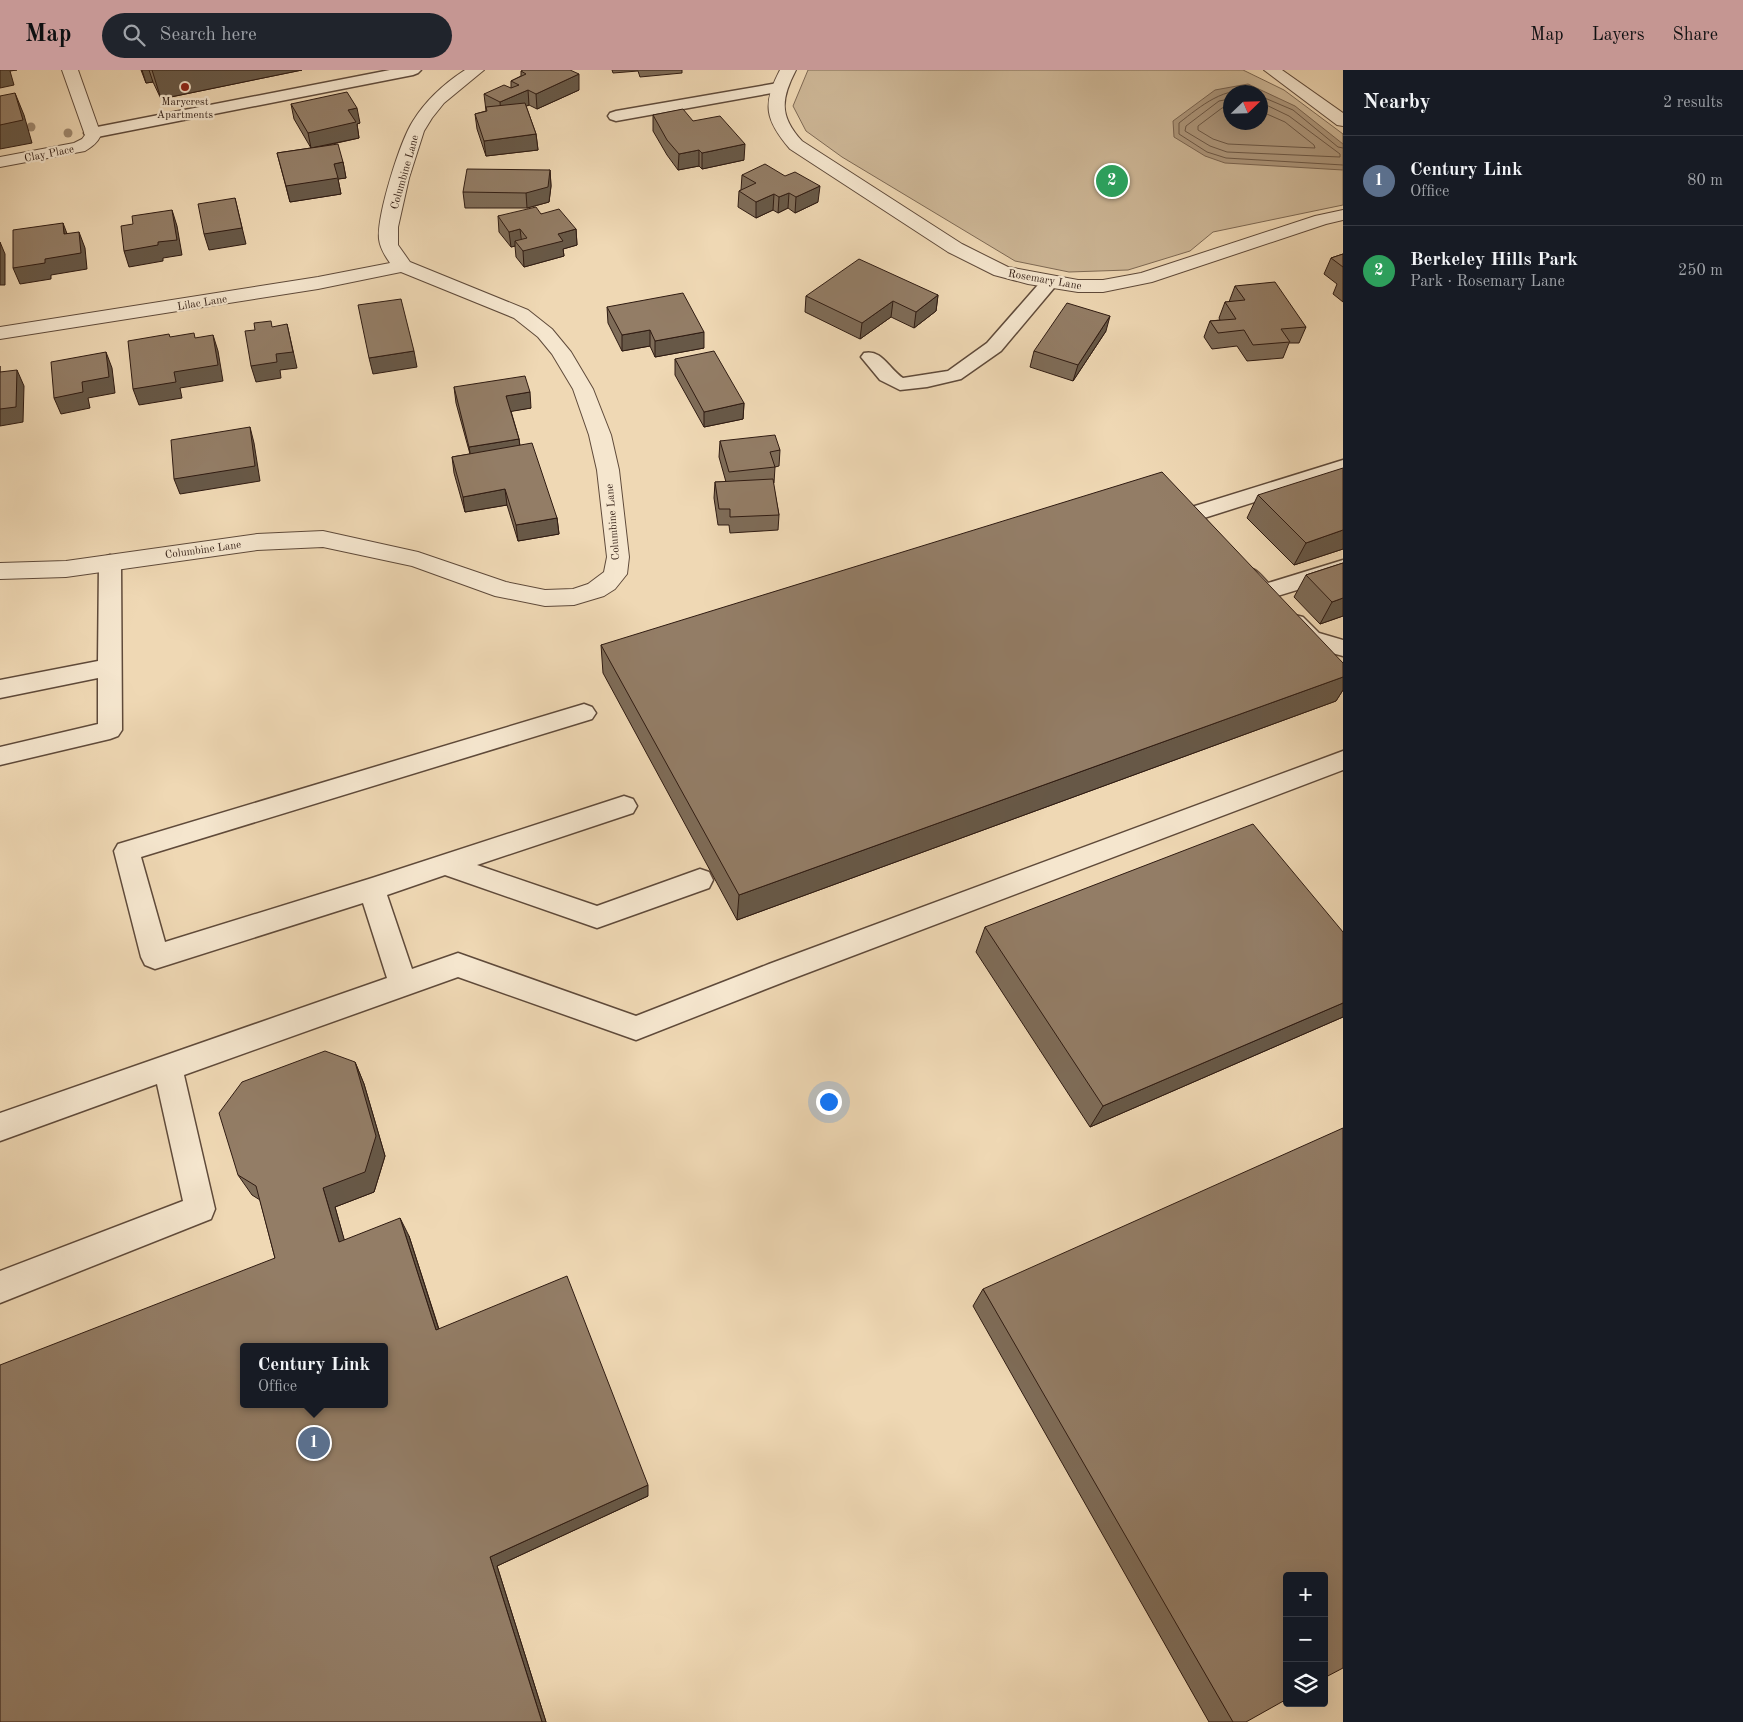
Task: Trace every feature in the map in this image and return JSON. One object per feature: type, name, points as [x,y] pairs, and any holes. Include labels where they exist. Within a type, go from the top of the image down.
[{"type":"street","points":[[70,70],[93,134]]},
{"type":"street","name":"Columbine Lane","points":[[0,571],[66,569],[257,542],[323,539],[418,560],[503,590],[545,598],[574,597],[596,590],[607,583],[615,574],[618,557],[606,462],[600,435],[583,389],[561,352],[545,333],[521,314],[403,266],[394,257],[389,247],[388,235],[394,203],[413,136],[420,123],[439,98],[476,70]]},
{"type":"street","name":"Rosemary Lane","points":[[788,70],[778,88],[775,99],[778,121],[786,135],[809,154],[955,248],[1001,271],[1050,282],[1078,286],[1104,286],[1145,278],[1321,220],[1343,215]]},
{"type":"street","points":[[1272,70],[1343,121]]},
{"type":"street","name":"Clay Place","points":[[0,162],[79,147],[89,142],[93,134]]},
{"type":"street","name":"Lilac Lane","points":[[0,333],[318,283],[403,266]]},
{"type":"lane","points":[[93,134],[413,70]]},
{"type":"lane","points":[[616,116],[778,88]]},
{"type":"lane","points":[[650,110],[662,124]]},
{"type":"lane","points":[[871,357],[887,376],[900,384],[954,375],[994,347],[1050,282]]},
{"type":"lane","points":[[1343,466],[1189,515],[1311,639],[1343,648]]},
{"type":"lane","points":[[0,756],[110,730],[110,563]]},
{"type":"lane","points":[[1264,592],[1343,568]]},
{"type":"lane","points":[[0,689],[110,667]]},
{"type":"lane","points":[[584,713],[127,851],[155,957],[372,889],[624,806]]},
{"type":"lane","points":[[0,1127],[458,965],[636,1028],[779,972],[1343,760]]},
{"type":"lane","points":[[446,865],[597,917],[700,880]]},
{"type":"lane","points":[[372,889],[403,984]]},
{"type":"lane","points":[[0,1288],[200,1209],[168,1068]]},
{"type":"shaded area","points":[[808,70],[1243,70],[1284,90],[1343,134],[1343,205],[1213,232],[1190,251],[1128,270],[1069,272],[1015,261],[842,157],[806,131],[793,106]]},
{"type":"water","points":[[1223,89],[1223,130],[1268,130],[1268,93],[1295,106],[1343,144],[1343,170],[1225,163],[1205,156],[1174,137],[1173,121],[1215,90]]},
{"type":"building","points":[[570,70],[579,74],[536,94],[528,90],[500,102],[484,94],[504,85],[511,88],[519,85],[511,81],[526,74],[521,71]]},
{"type":"building","points":[[347,92],[357,108],[348,110],[356,122],[308,133],[291,104]]},
{"type":"building","points":[[15,93],[23,120],[0,125],[0,96]]},
{"type":"building","points":[[525,103],[536,134],[484,141],[475,114],[487,111],[486,107]]},
{"type":"building","points":[[683,109],[693,121],[720,116],[745,144],[702,153],[699,150],[679,154],[667,140],[653,115]]},
{"type":"building","points":[[338,144],[343,162],[334,164],[338,178],[286,186],[277,153]]},
{"type":"building","points":[[765,164],[785,176],[795,172],[820,186],[796,197],[789,193],[779,197],[774,194],[756,202],[739,191],[756,183],[742,175]]},
{"type":"building","points":[[467,169],[550,170],[548,187],[526,193],[463,192]]},
{"type":"building","points":[[235,198],[242,228],[204,234],[198,204]]},
{"type":"building","points":[[536,207],[541,214],[559,209],[576,229],[558,234],[563,241],[523,251],[515,241],[527,238],[520,229],[509,232],[498,216]]},
{"type":"building","points":[[172,210],[177,240],[158,242],[158,245],[124,251],[121,226],[133,224],[132,216]]},
{"type":"building","points":[[63,223],[64,234],[79,232],[81,253],[45,259],[45,263],[13,268],[13,230]]},
{"type":"building","points":[[1343,254],[1343,267],[1331,258]]},
{"type":"building","points":[[859,259],[938,295],[916,312],[893,301],[862,323],[806,296]]},
{"type":"building","points":[[1275,282],[1306,327],[1281,329],[1290,342],[1253,345],[1244,330],[1218,333],[1210,321],[1236,319],[1225,302],[1245,300],[1235,286]]},
{"type":"building","points":[[683,293],[704,332],[655,341],[650,330],[622,335],[607,307]]},
{"type":"building","points":[[401,299],[414,351],[369,358],[358,305]]},
{"type":"building","points":[[1067,303],[1110,316],[1078,365],[1034,351]]},
{"type":"building","points":[[271,321],[272,327],[287,324],[293,352],[276,354],[277,362],[251,366],[245,331],[255,330],[254,323]]},
{"type":"building","points":[[194,333],[195,338],[213,335],[218,365],[174,372],[176,382],[133,389],[128,341],[169,334],[170,337]]},
{"type":"building","points":[[714,351],[744,403],[704,412],[675,359]]},
{"type":"building","points":[[106,352],[109,377],[82,382],[83,392],[54,398],[51,362]]},
{"type":"building","points":[[17,370],[16,407],[0,409],[0,372]]},
{"type":"building","points":[[525,376],[530,392],[506,396],[519,439],[469,447],[454,387]]},
{"type":"building","points":[[250,427],[255,466],[174,479],[171,440]]},
{"type":"building","points":[[775,435],[780,450],[770,452],[775,467],[729,472],[720,441]]},
{"type":"building","points":[[532,443],[557,518],[516,525],[505,489],[463,497],[452,457]]},
{"type":"building","points":[[1343,468],[1343,530],[1306,543],[1258,495]]},
{"type":"building","points":[[1162,472],[1343,663],[1343,677],[739,895],[601,645]]},
{"type":"building","points":[[773,479],[779,515],[730,517],[730,509],[719,509],[715,482]]},
{"type":"building","points":[[1343,563],[1343,598],[1332,602],[1306,575]]},
{"type":"building","points":[[1253,824],[1343,932],[1343,1003],[1103,1106],[985,927]]},
{"type":"building","points":[[325,1051],[355,1062],[376,1136],[365,1172],[323,1188],[339,1242],[400,1218],[436,1330],[567,1276],[648,1485],[490,1557],[542,1722],[0,1722],[0,1365],[275,1258],[256,1186],[238,1175],[219,1113],[242,1082]]},
{"type":"building","points":[[1343,1128],[1343,1668],[1328,1676],[1328,1572],[1283,1572],[1283,1701],[1246,1722],[1233,1722],[983,1289]]},
{"type":"place","name":"Marycrest Apartments","points":[[185,87]]},
{"type":"place","name":"Berkeley Hills Park","points":[[1112,181]]},
{"type":"place","name":"Century Link","points":[[314,1443]]}]
